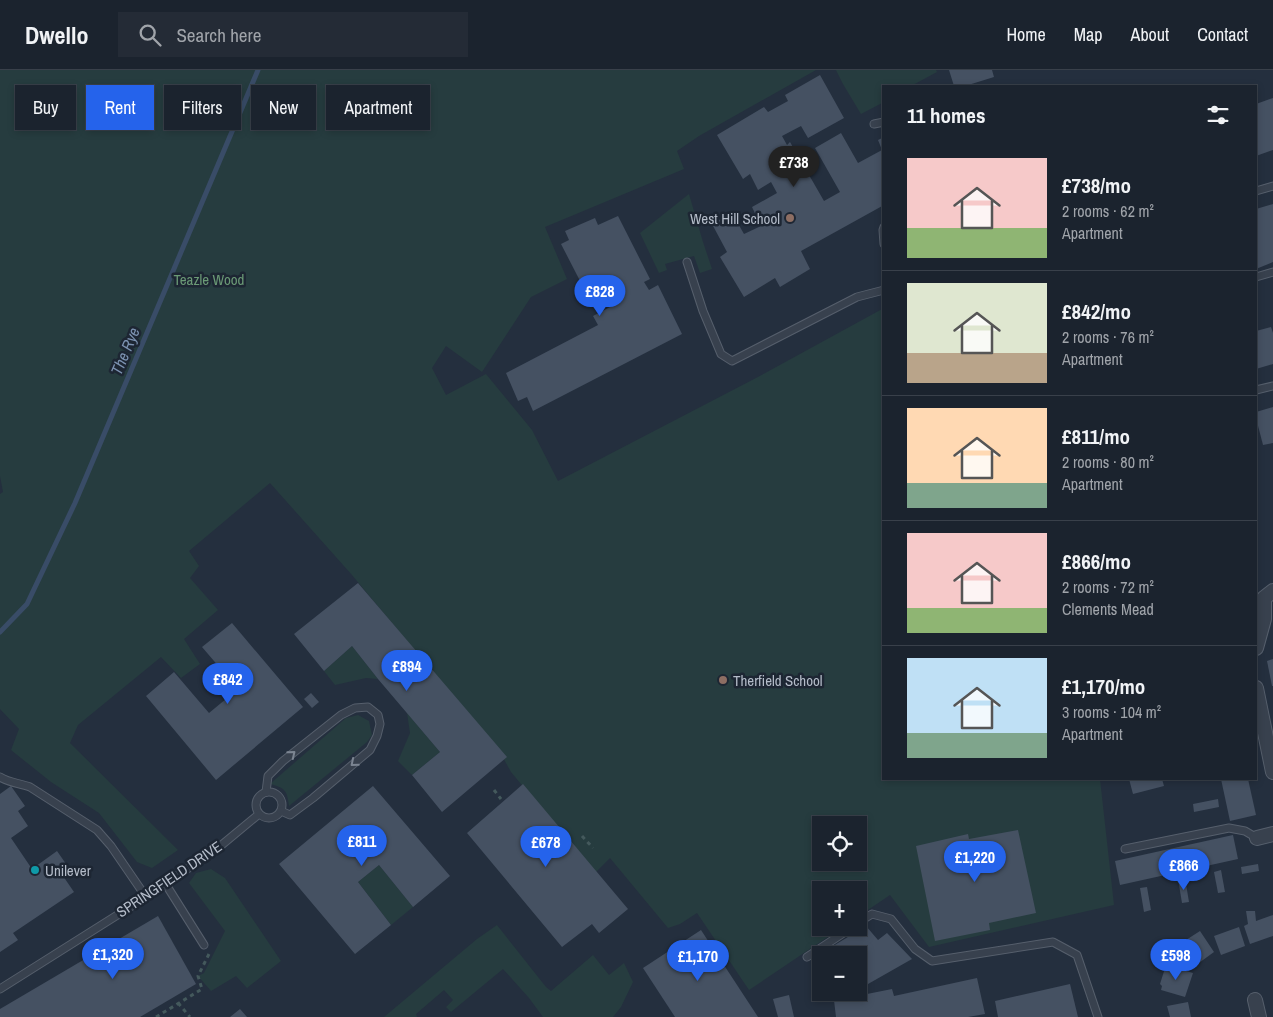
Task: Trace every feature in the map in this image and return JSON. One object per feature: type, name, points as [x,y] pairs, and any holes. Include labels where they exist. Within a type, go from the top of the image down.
[{"type":"street","points":[[1257,644],[1264,620],[1264,595]]},
{"type":"street","points":[[1257,693],[1273,772]]},
{"type":"street","points":[[1257,838],[1273,834]]},
{"type":"street","points":[[1255,1000],[1259,1017]]},
{"type":"lane","points":[[874,124],[882,122]]},
{"type":"lane","points":[[1257,191],[1273,186]]},
{"type":"lane","points":[[688,262],[703,311],[721,354],[732,361],[858,297],[882,291]]},
{"type":"lane","points":[[1257,277],[1273,272]]},
{"type":"lane","points":[[1257,390],[1273,386]]},
{"type":"lane","points":[[266,792],[268,776],[283,761],[341,714],[355,708],[368,707],[378,715],[380,724],[377,736],[370,750],[290,815],[281,811]]},
{"type":"lane","points":[[0,777],[10,782],[30,787],[97,830],[111,846],[146,897]]},
{"type":"lane","points":[[266,792],[276,793],[280,796],[283,805],[281,811],[274,818],[263,817],[257,811],[256,800],[266,792]]},
{"type":"lane","name":"SPRINGFIELD DRIVE","points":[[0,989],[146,897],[218,848],[259,814]]},
{"type":"lane","points":[[1125,849],[1229,828],[1245,831],[1257,838]]},
{"type":"lane","points":[[165,883],[204,945]]},
{"type":"lane","points":[[867,917],[872,914],[891,919],[915,950],[932,962],[1053,942],[1076,955],[1098,1017]]},
{"type":"lane","points":[[807,957],[839,936]]},
{"type":"path","points":[[494,790],[501,799]]},
{"type":"path","points":[[582,836],[593,848]]},
{"type":"path","points":[[156,1017],[202,989],[198,976]]},
{"type":"path","points":[[178,1003],[190,1017]]},
{"type":"green space","name":"Teazle Wood","points":[[0,70],[816,70],[699,136],[677,151],[684,169],[545,227],[567,279],[531,297],[482,372],[446,346],[432,368],[446,395],[486,374],[532,430],[558,481],[756,378],[882,309],[882,780],[1100,780],[1114,905],[929,947],[890,895],[867,911],[867,881],[812,881],[812,936],[829,936],[749,990],[697,913],[680,924],[668,928],[610,858],[595,873],[511,772],[501,754],[352,575],[270,483],[189,551],[199,566],[190,578],[218,610],[184,639],[200,664],[181,678],[161,657],[78,725],[70,743],[178,850],[152,868],[137,862],[99,813],[51,782],[11,750],[19,729],[0,709],[0,494],[3,492],[0,476]]},
{"type":"green space","points":[[836,70],[936,70],[937,72],[913,85],[882,85],[882,103],[861,114]]},
{"type":"green space","points":[[689,194],[712,269],[700,273],[694,256],[665,264],[667,270],[659,273],[640,233]]},
{"type":"green space","points":[[352,646],[378,679],[366,678],[335,685],[324,671]]},
{"type":"green space","points":[[407,713],[440,752],[412,775],[398,761],[410,733]]},
{"type":"green space","points":[[358,715],[369,721],[372,735],[367,742],[289,806],[285,791],[270,784],[346,718]]},
{"type":"green space","points":[[379,865],[413,907],[391,925],[358,882]]},
{"type":"green space","points":[[211,869],[225,878],[281,961],[247,988],[236,976],[211,991],[198,976],[204,973],[225,931],[189,883],[196,873]]},
{"type":"green space","points":[[497,925],[551,991],[593,955],[609,975],[624,963],[633,982],[621,1007],[613,1017],[543,1017],[503,969],[451,1012],[446,1007],[453,1000],[444,990],[416,1014],[417,1017],[384,1017],[477,939]]},
{"type":"building","points":[[949,70],[992,70],[994,77],[968,85],[954,85]]},
{"type":"building","points":[[820,75],[844,118],[808,138],[801,126],[782,136],[787,145],[790,142],[824,201],[840,192],[815,148],[841,133],[858,163],[882,150],[882,206],[801,251],[810,269],[780,287],[775,278],[744,297],[720,257],[727,252],[712,224],[732,213],[744,234],[761,226],[752,207],[777,193],[771,182],[758,190],[750,174],[743,179],[717,135],[764,107],[768,112],[788,101],[785,95]]},
{"type":"building","points":[[1273,98],[1273,150],[1257,156],[1257,104]]},
{"type":"building","points":[[882,138],[882,150],[878,140]]},
{"type":"building","points":[[1273,204],[1273,262],[1257,269],[1257,209]]},
{"type":"building","points":[[618,216],[650,279],[644,282],[649,290],[658,285],[682,334],[533,411],[527,397],[518,401],[506,373],[598,325],[593,316],[610,307],[609,304],[604,307],[603,303],[594,308],[561,244],[569,240],[565,231],[595,218],[598,225]]},
{"type":"building","points":[[1271,327],[1273,333],[1273,364],[1257,369],[1257,331]]},
{"type":"building","points":[[1273,407],[1273,443],[1263,445],[1257,422],[1257,412]]},
{"type":"building","points":[[358,583],[507,757],[442,812],[412,775],[440,752],[352,646],[324,671],[294,634]]},
{"type":"building","points":[[232,623],[303,707],[216,780],[146,696],[174,672],[209,713],[238,689],[202,647]]},
{"type":"building","points":[[1273,659],[1273,686],[1272,686],[1267,661]]},
{"type":"building","points":[[311,693],[319,702],[312,708],[304,699]]},
{"type":"building","points":[[1129,780],[1162,780],[1164,786],[1133,794]]},
{"type":"building","points":[[1221,780],[1248,780],[1256,815],[1230,821]]},
{"type":"building","points":[[523,784],[628,909],[599,933],[592,924],[562,947],[467,833]]},
{"type":"building","name":"Unilever","points":[[11,786],[25,806],[18,811],[28,826],[11,838],[32,869],[57,851],[71,871],[63,876],[74,892],[13,933],[18,940],[0,952],[0,794]]},
{"type":"building","points":[[373,786],[450,876],[413,907],[379,865],[358,882],[391,925],[355,954],[279,864]]},
{"type":"building","points":[[1218,799],[1219,807],[1194,812],[1193,804]]},
{"type":"building","points":[[1018,830],[1036,913],[989,923],[990,930],[935,941],[916,846],[968,834],[969,839]]},
{"type":"building","points":[[1233,835],[1238,859],[1120,885],[1115,861]]},
{"type":"building","points":[[1258,864],[1259,871],[1242,874],[1241,867]]},
{"type":"building","points":[[1221,870],[1225,892],[1218,893],[1214,872]]},
{"type":"building","points":[[1185,878],[1189,902],[1182,903],[1178,879]]},
{"type":"building","points":[[1147,887],[1151,910],[1144,912],[1140,888]]},
{"type":"building","points":[[1246,911],[1255,911],[1256,921],[1273,915],[1273,936],[1250,944],[1244,926],[1248,924]]},
{"type":"building","points":[[158,916],[196,984],[140,1017],[0,1017],[0,1009]]},
{"type":"building","points":[[867,927],[878,940],[887,933],[912,959],[867,985],[867,946],[833,946],[850,936],[867,936]]},
{"type":"building","points":[[1239,927],[1245,946],[1221,955],[1214,936]]},
{"type":"building","points":[[701,930],[758,1017],[675,1017],[643,968]]},
{"type":"building","points":[[1200,931],[1214,952],[1192,968],[1181,952],[1190,946],[1186,940]]},
{"type":"building","points":[[1166,965],[1193,973],[1185,997],[1161,990],[1162,986],[1160,984]]},
{"type":"building","points":[[977,978],[985,1014],[968,1017],[836,1017],[834,1001],[867,1001],[867,994],[892,989],[894,996]]},
{"type":"building","points":[[1070,984],[1078,1017],[998,1017],[995,1001]]},
{"type":"building","points":[[789,995],[794,1017],[778,1017],[773,999]]},
{"type":"building","points":[[1188,1002],[1191,1017],[1170,1017],[1167,1006]]},
{"type":"building","points":[[240,1009],[247,1017],[230,1017]]},
{"type":"waterway","name":"The Rye","points":[[0,632],[27,604],[75,503],[258,70]]},
{"type":"place","name":"West Hill School","points":[[790,218]]},
{"type":"place","name":"Therfield School","points":[[723,680]]},
{"type":"place","name":"Unilever","points":[[35,870]]}]
